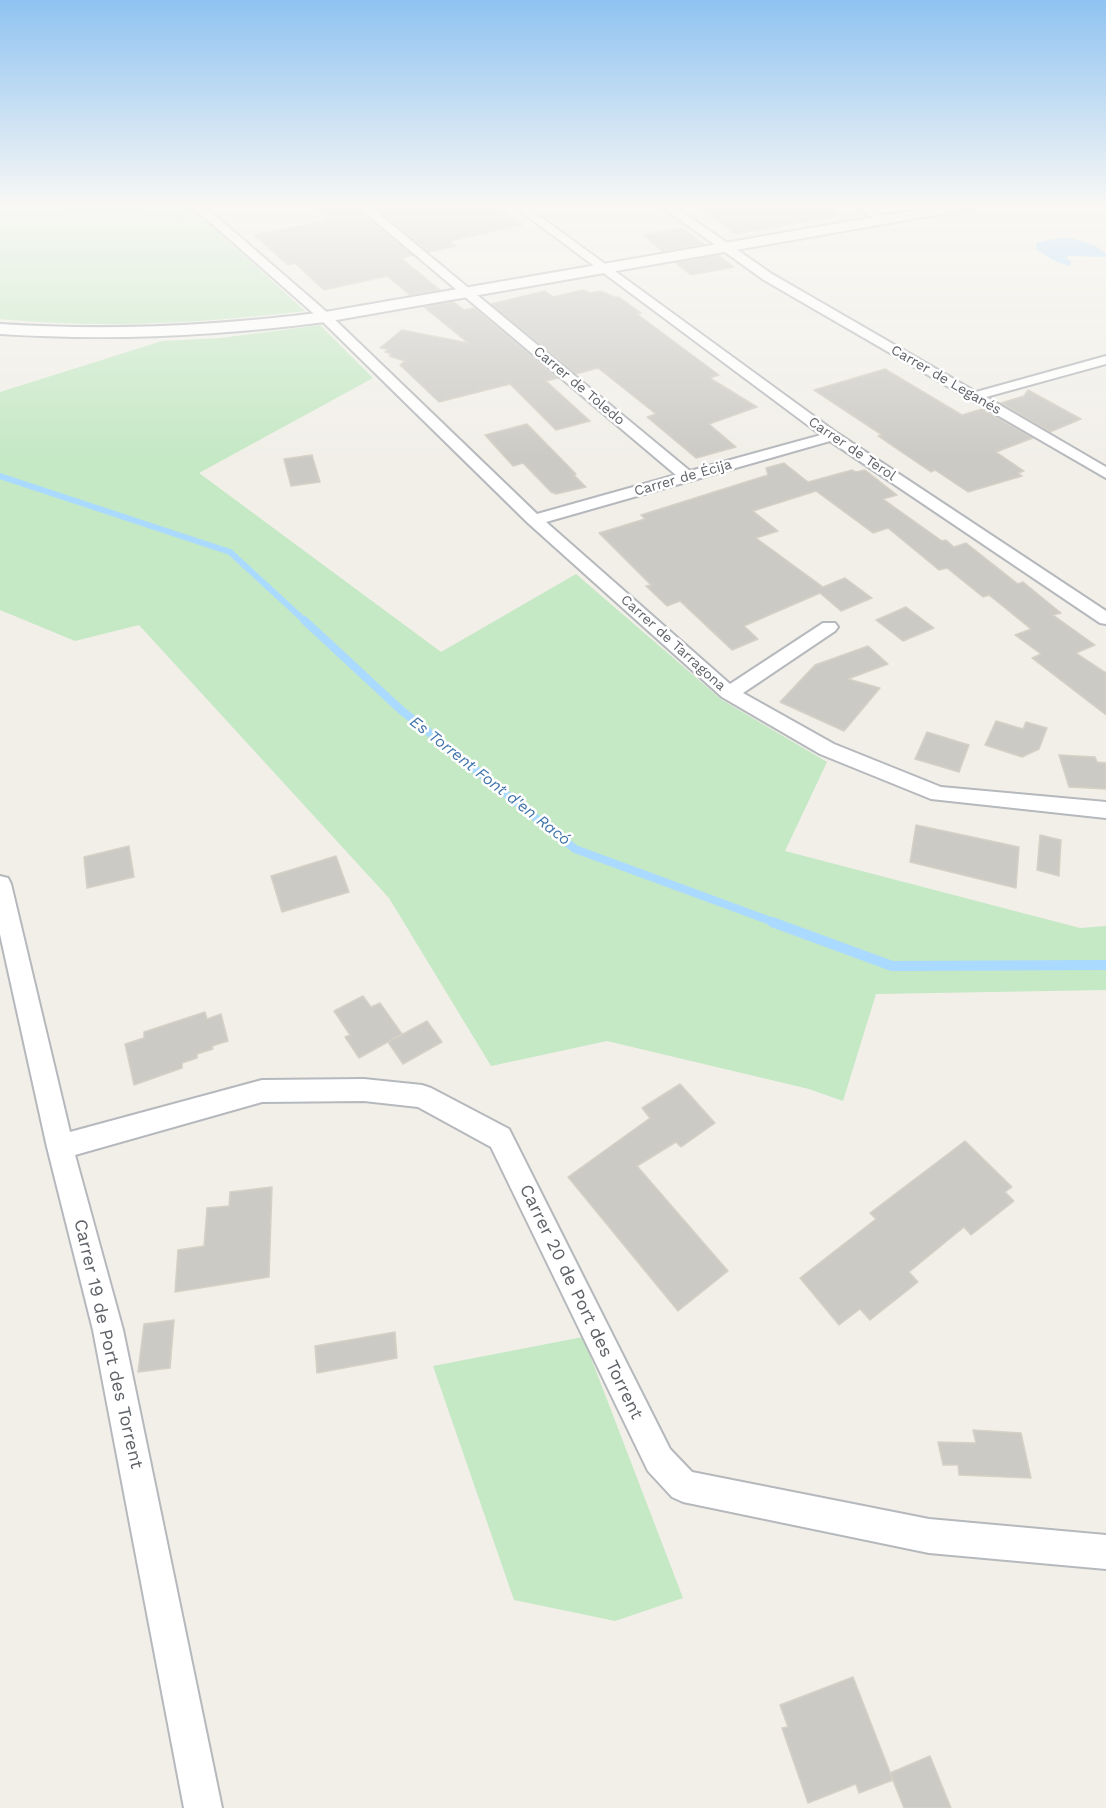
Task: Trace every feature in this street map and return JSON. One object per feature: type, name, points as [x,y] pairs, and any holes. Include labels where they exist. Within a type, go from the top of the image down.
[{"type":"street","name":"Carrer de Tarragona","points":[[293,288],[325,317],[534,520],[729,693],[827,749],[938,794],[1106,810]]},
{"type":"street","name":"Carrer de Toledo","points":[[463,288],[687,477]]},
{"type":"street","points":[[0,329],[77,333],[183,332],[268,326],[495,288]]},
{"type":"street","name":"Carrer de Terol","points":[[631,288],[832,436],[1106,619]]},
{"type":"street","name":"Carrer de Leganés","points":[[788,288],[1104,469]]},
{"type":"street","points":[[975,396],[1106,360]]},
{"type":"street","name":"Carrer de Écija","points":[[534,520],[832,436]]},
{"type":"street","points":[[729,693],[830,627]]},
{"type":"street","name":"Carrer 19 de Port des Torrent","points":[[0,884],[60,1147],[108,1330],[203,1808]]},
{"type":"street","name":"Carrer 20 de Port des Torrent","points":[[60,1147],[262,1091],[364,1090],[422,1096],[500,1138],[659,1460],[683,1486],[930,1536],[1106,1552]]},
{"type":"green space","points":[[0,288],[280,288],[305,311],[229,319],[115,324],[0,319]]},
{"type":"green space","points":[[320,325],[373,378],[199,473],[441,652],[576,574],[722,700],[827,762],[785,851],[1080,928],[1106,926],[1106,990],[876,994],[843,1101],[809,1089],[607,1041],[491,1066],[389,898],[139,625],[75,641],[0,610],[0,392],[162,341],[221,338]]},
{"type":"green space","points":[[583,1337],[683,1598],[615,1621],[514,1600],[433,1366]]},
{"type":"building","points":[[402,288],[440,290],[410,295]]},
{"type":"building","points":[[583,290],[591,293],[601,291],[619,297],[641,313],[637,314],[719,375],[710,378],[757,407],[709,424],[736,447],[696,458],[647,417],[656,414],[598,368],[576,374],[491,304],[545,291],[553,297]]},
{"type":"building","points":[[454,302],[464,310],[474,308],[558,378],[546,381],[590,421],[556,430],[510,384],[439,402],[400,365],[405,361],[389,356],[392,354],[385,352],[388,349],[380,348],[402,330],[468,343],[424,307]]},
{"type":"building","points":[[885,369],[962,415],[982,409],[1033,438],[996,452],[1024,471],[1018,473],[1022,476],[968,492],[935,470],[931,472],[878,436],[882,435],[814,390]]},
{"type":"building","points":[[1028,390],[1081,419],[1050,432],[1001,403],[1024,396]]},
{"type":"building","points":[[527,424],[586,487],[556,494],[551,492],[523,463],[513,466],[485,435]]},
{"type":"building","points":[[312,455],[320,482],[291,486],[284,459]]},
{"type":"building","points":[[784,463],[808,482],[852,470],[856,472],[865,470],[897,495],[883,499],[942,541],[946,540],[954,547],[966,543],[1018,584],[1023,582],[1061,613],[1053,615],[1095,645],[1076,653],[1106,673],[1106,715],[1032,658],[1041,654],[1015,635],[1031,629],[989,595],[983,597],[947,568],[939,570],[888,528],[873,533],[816,491],[753,511],[778,531],[756,538],[823,587],[845,578],[872,598],[841,611],[820,593],[744,626],[758,639],[732,650],[680,601],[667,606],[646,586],[651,585],[599,533],[645,519],[641,515],[768,475],[766,468]]},
{"type":"building","points":[[906,607],[934,628],[903,641],[876,620]]},
{"type":"building","points":[[868,646],[888,664],[848,679],[880,688],[844,731],[780,702],[815,665]]},
{"type":"building","points":[[996,721],[1023,729],[1026,722],[1047,728],[1039,749],[1022,757],[985,745]]},
{"type":"building","points":[[927,732],[969,745],[959,772],[915,759]]},
{"type":"building","points":[[1059,755],[1095,757],[1097,762],[1106,763],[1106,789],[1069,787]]},
{"type":"building","points":[[916,825],[1019,847],[1016,888],[910,862]]},
{"type":"building","points":[[1040,835],[1061,840],[1059,876],[1037,870]]},
{"type":"building","points":[[129,846],[134,877],[87,888],[84,857]]},
{"type":"building","points":[[336,856],[349,892],[282,912],[271,876]]},
{"type":"building","points":[[363,996],[371,1007],[380,1003],[402,1034],[359,1058],[345,1037],[350,1035],[334,1011]]},
{"type":"building","points":[[205,1012],[207,1019],[221,1014],[228,1041],[197,1054],[197,1058],[182,1063],[182,1068],[134,1085],[125,1044],[144,1038],[144,1032]]},
{"type":"building","points":[[427,1021],[442,1042],[403,1064],[388,1042]]},
{"type":"building","points":[[680,1084],[715,1123],[681,1147],[676,1142],[637,1166],[728,1271],[678,1311],[568,1177],[650,1118],[642,1108]]},
{"type":"building","points":[[965,1141],[1012,1187],[1005,1192],[1014,1201],[971,1235],[964,1227],[909,1272],[918,1282],[870,1320],[860,1309],[839,1325],[800,1278],[876,1219],[870,1213]]},
{"type":"building","points":[[272,1187],[269,1277],[175,1292],[178,1250],[204,1246],[207,1208],[229,1206],[230,1192]]},
{"type":"building","points":[[174,1320],[170,1368],[138,1372],[144,1324]]},
{"type":"building","points":[[395,1332],[397,1358],[317,1373],[315,1346]]},
{"type":"building","points":[[973,1430],[1021,1433],[1031,1478],[959,1475],[958,1465],[943,1465],[938,1442],[976,1443]]},
{"type":"building","points":[[853,1677],[893,1780],[859,1793],[856,1784],[808,1803],[782,1728],[788,1727],[780,1705]]},
{"type":"building","points":[[930,1756],[951,1808],[904,1808],[890,1773]]},
{"type":"waterway","name":"Es Torrent Font d'en Racó","points":[[0,476],[230,552],[306,622]]},
{"type":"waterway","name":"Es Torrent Font d'en Racó","points":[[304,620],[401,710],[575,849],[776,923]]},
{"type":"waterway","name":"Es Torrent Font d'en Racó","points":[[772,922],[892,966],[1106,965]]}]
